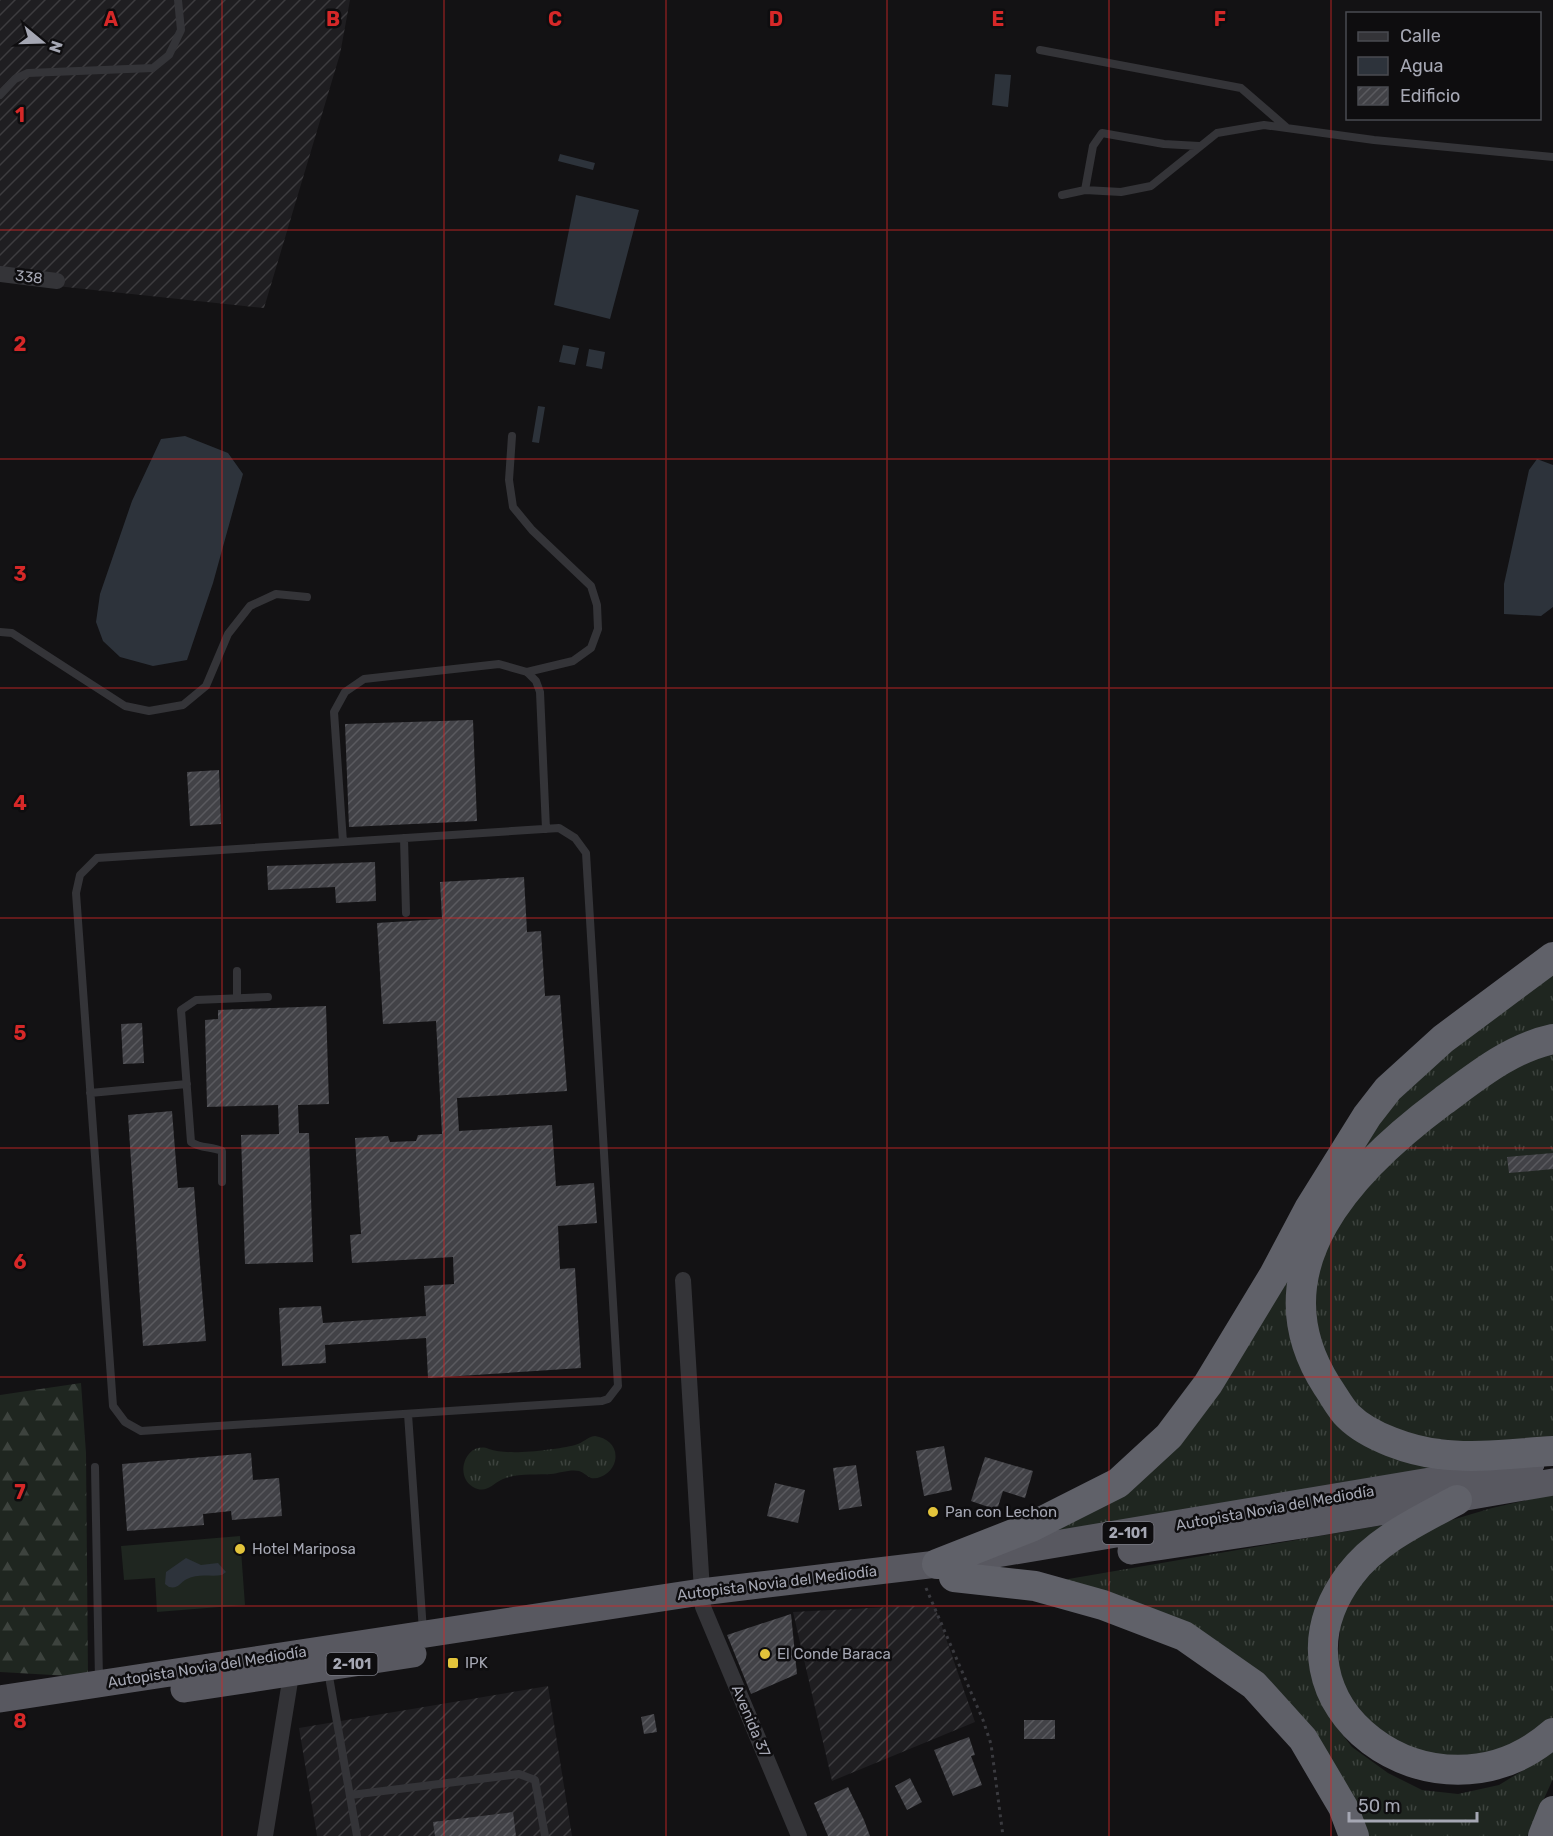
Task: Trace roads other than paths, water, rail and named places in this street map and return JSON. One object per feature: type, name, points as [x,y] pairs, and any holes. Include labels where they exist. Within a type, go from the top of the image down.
[{"type":"highway","points":[[938,1574],[1118,1483],[1169,1436],[1209,1384],[1274,1275],[1314,1200],[1388,1089],[1443,1039],[1553,957]]},
{"type":"highway","points":[[1553,1039],[1538,1042],[1495,1063],[1412,1124],[1371,1162],[1330,1209],[1316,1234],[1300,1288],[1300,1316],[1305,1339],[1321,1375],[1347,1415],[1357,1424],[1394,1442],[1439,1454],[1486,1455],[1553,1451]]},
{"type":"highway","name":"Autopista Novia del Mediodía","points":[[938,1574],[1553,1460]]},
{"type":"highway","name":"Autopista Novia del Mediodía","points":[[0,1715],[424,1639],[702,1599],[938,1574],[1457,1500],[1553,1482]]},
{"type":"highway","points":[[1457,1500],[1378,1547],[1350,1574],[1332,1606],[1325,1630],[1324,1659],[1336,1709],[1352,1736],[1390,1766],[1408,1777],[1445,1785],[1485,1780],[1518,1766],[1553,1733]]},
{"type":"highway","points":[[938,1574],[1035,1586],[1103,1605],[1184,1636],[1254,1685],[1303,1739],[1343,1807],[1354,1836]]},
{"type":"highway","name":"Autopista Novia del Mediodía","points":[[0,1699],[100,1683],[289,1665],[327,1668],[702,1599]]},
{"type":"highway","points":[[1542,1836],[1553,1811]]},
{"type":"street","name":"338","points":[[0,274],[57,281]]},
{"type":"street","name":"Avenida 37","points":[[683,1280],[702,1599],[799,1836]]},
{"type":"street","points":[[265,1836],[289,1665]]},
{"type":"lane","points":[[0,95],[15,79],[28,73],[153,68],[169,55],[181,30],[178,0]]},
{"type":"lane","points":[[1040,50],[1241,88],[1286,128]]},
{"type":"lane","points":[[1062,195],[1085,190],[1121,192],[1151,186],[1217,133],[1264,125],[1374,140],[1553,158]]},
{"type":"lane","points":[[1085,190],[1093,146],[1102,133],[1164,144],[1199,146]]},
{"type":"lane","points":[[512,436],[509,480],[513,507],[532,530],[591,586],[597,604],[598,629],[591,648],[573,661],[527,672]]},
{"type":"lane","points":[[0,632],[12,633],[125,706],[149,711],[183,705],[206,686],[228,634],[250,606],[276,594],[308,597]]},
{"type":"lane","points":[[343,842],[334,712],[345,692],[364,679],[499,664],[527,672],[536,681],[540,692],[546,828]]},
{"type":"lane","points":[[546,828],[559,828],[575,838],[586,853],[618,1386],[608,1399],[602,1401],[141,1431],[125,1422],[113,1406],[76,893],[80,876],[97,858],[546,828]]},
{"type":"lane","points":[[404,838],[406,913]]},
{"type":"lane","points":[[237,971],[237,998]]},
{"type":"lane","points":[[222,1182],[222,1151],[214,1147],[199,1147],[191,1142],[181,1010],[196,1000],[268,997]]},
{"type":"lane","points":[[90,1093],[187,1084]]},
{"type":"lane","points":[[408,1414],[424,1639]]},
{"type":"lane","points":[[95,1467],[100,1683]]},
{"type":"lane","points":[[327,1668],[357,1836]]},
{"type":"lane","points":[[351,1796],[519,1774],[535,1780],[545,1836]]},
{"type":"water","points":[[995,74],[1011,75],[1008,107],[992,105]]},
{"type":"water","points":[[560,154],[595,163],[593,170],[558,161]]},
{"type":"water","points":[[576,195],[639,210],[610,319],[554,305]]},
{"type":"water","points":[[563,345],[579,348],[575,365],[559,362]]},
{"type":"water","points":[[589,349],[605,352],[602,369],[586,366]]},
{"type":"water","points":[[538,406],[545,407],[539,443],[532,442]]},
{"type":"water","points":[[185,436],[228,453],[243,474],[213,583],[187,660],[153,666],[120,657],[103,641],[96,622],[100,594],[132,501],[161,439]]},
{"type":"water","points":[[1537,459],[1553,465],[1553,607],[1541,616],[1504,614],[1504,584],[1529,470]]},
{"type":"water","points":[[186,1558],[201,1565],[218,1563],[226,1572],[222,1575],[191,1577],[177,1586],[169,1587],[165,1584],[166,1572]]},
{"type":"place","name":"Pan con Lechon","points":[[933,1512]]},
{"type":"place","name":"Hotel Mariposa","points":[[240,1549]]},
{"type":"place","name":"El Conde Baraca","points":[[765,1654]]},
{"type":"place","name":"IPK","points":[[453,1663]]}]
